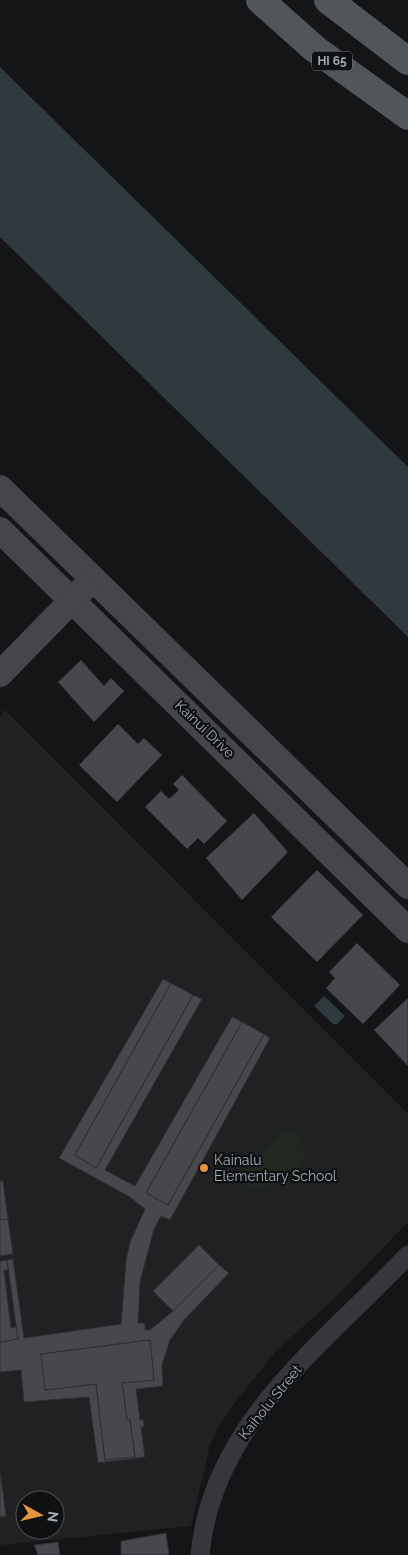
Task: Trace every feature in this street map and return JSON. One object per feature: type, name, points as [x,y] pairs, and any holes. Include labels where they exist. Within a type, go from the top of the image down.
[{"type":"main road","name":"HI 65","points":[[260,0],[315,49],[408,116]]},
{"type":"main road","points":[[328,0],[408,61]]},
{"type":"street","points":[[0,488],[408,886]]},
{"type":"street","name":"Kainui Drive","points":[[0,530],[408,930]]},
{"type":"street","points":[[0,674],[93,579]]},
{"type":"street","name":"Kaiholu Street","points":[[200,1555],[209,1507],[217,1480],[230,1454],[254,1418],[286,1378],[408,1255]]},
{"type":"shaded area","points":[[0,67],[408,467],[408,637],[0,237]]},
{"type":"shaded area","name":"Kainalu Elementary School","points":[[5,710],[408,1114],[408,1222],[333,1300],[276,1351],[234,1404],[219,1426],[210,1445],[191,1526],[65,1539],[65,1490],[15,1490],[15,1540],[50,1540],[0,1545],[0,715]]},
{"type":"shaded area","points":[[324,996],[345,1016],[337,1024],[333,1024],[314,1006]]},
{"type":"shaded area","points":[[291,1130],[302,1139],[305,1158],[292,1180],[256,1189],[245,1185],[243,1176],[248,1165],[261,1157],[279,1135]]},
{"type":"building","points":[[81,660],[104,686],[111,678],[124,691],[94,722],[58,682]]},
{"type":"building","points":[[118,724],[138,744],[144,738],[162,755],[117,802],[79,765]]},
{"type":"building","points":[[182,775],[227,821],[204,844],[198,838],[187,849],[145,807],[161,791],[169,799],[179,790],[173,784]]},
{"type":"building","points":[[254,813],[288,852],[242,900],[206,858]]},
{"type":"building","points":[[317,870],[363,915],[317,962],[271,917]]},
{"type":"building","points":[[357,943],[400,985],[363,1024],[326,988],[335,978],[329,972]]},
{"type":"building","points":[[163,979],[171,983],[75,1155],[96,1168],[193,995],[202,999],[105,1170],[135,1186],[232,1017],[242,1022],[146,1193],[168,1205],[264,1034],[270,1038],[170,1220],[161,1216],[154,1229],[140,1282],[138,1323],[145,1323],[145,1330],[150,1330],[173,1311],[219,1265],[229,1273],[184,1320],[170,1340],[162,1365],[163,1386],[136,1389],[140,1420],[143,1419],[144,1427],[141,1427],[145,1457],[98,1463],[89,1397],[24,1402],[21,1370],[0,1372],[0,1342],[18,1339],[7,1260],[13,1259],[24,1338],[121,1324],[126,1261],[130,1242],[145,1209],[130,1197],[59,1158]],"holes":[[[150,1340],[154,1380],[122,1383],[135,1457],[105,1460],[96,1384],[45,1390],[41,1354]]]},
{"type":"building","points":[[171,983],[193,995],[96,1168],[75,1155]]},
{"type":"building","points":[[408,998],[408,1066],[374,1030]]},
{"type":"building","points":[[242,1022],[264,1034],[168,1205],[146,1193]]},
{"type":"building","points":[[0,1181],[3,1181],[8,1219],[0,1220]]},
{"type":"building","points":[[8,1219],[13,1254],[0,1256],[0,1220]]},
{"type":"building","points":[[199,1245],[219,1265],[173,1311],[153,1291]]},
{"type":"building","points":[[7,1260],[8,1270],[4,1270],[11,1328],[16,1327],[18,1339],[0,1342],[0,1261]]},
{"type":"building","points":[[150,1340],[154,1380],[122,1383],[135,1457],[105,1460],[96,1384],[45,1390],[41,1354]]},
{"type":"building","points":[[0,1469],[6,1516],[0,1517]]},
{"type":"building","points":[[166,1533],[169,1555],[121,1555],[121,1541]]},
{"type":"building","points":[[58,1542],[60,1555],[38,1555],[34,1545]]},
{"type":"place","name":"Kainalu Elementary School","points":[[204,1168]]}]
